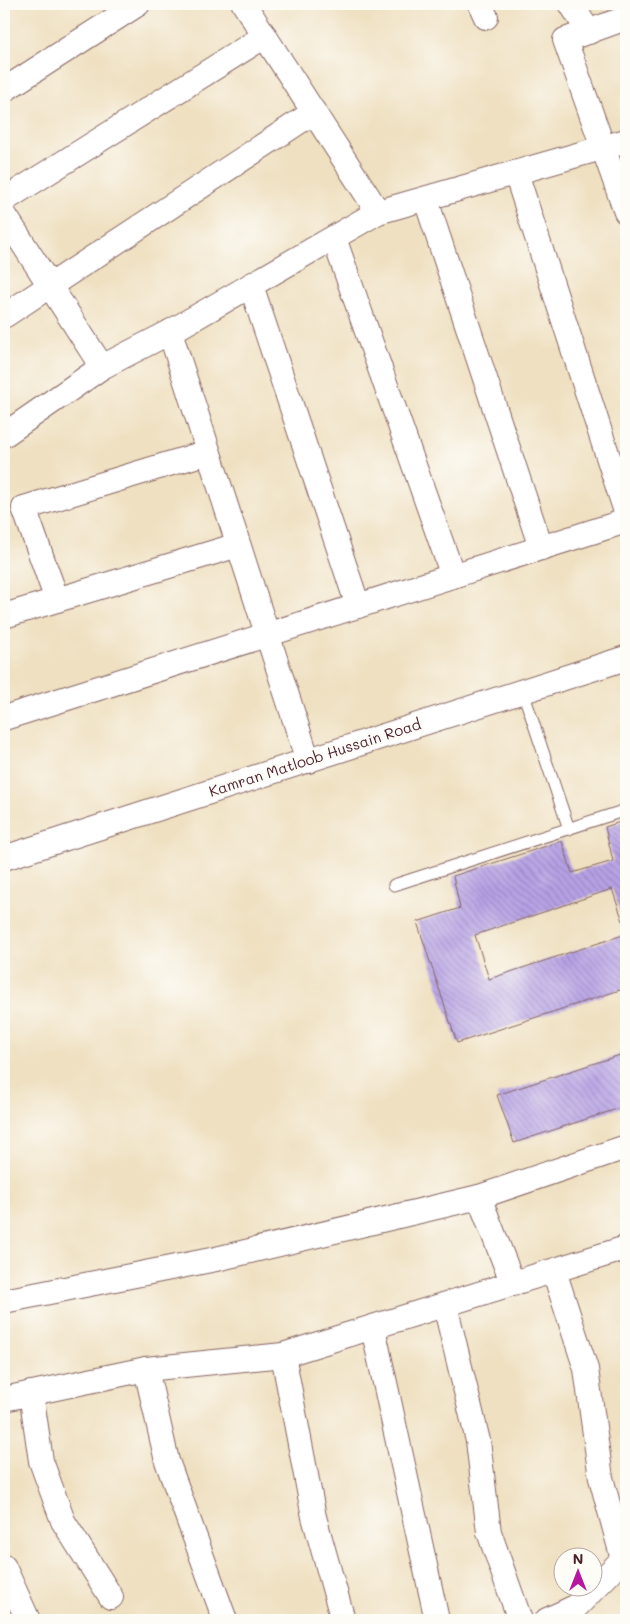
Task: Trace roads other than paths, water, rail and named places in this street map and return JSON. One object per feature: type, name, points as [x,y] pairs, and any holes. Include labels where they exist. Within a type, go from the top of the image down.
[{"type":"street","points":[[4,90],[138,4]]},
{"type":"street","points":[[244,4],[378,212]]},
{"type":"street","points":[[572,4],[588,32]]},
{"type":"street","points":[[626,18],[564,40],[626,212]]},
{"type":"street","points":[[4,200],[265,36]]},
{"type":"street","points":[[4,316],[314,112]]},
{"type":"street","points":[[4,435],[102,367],[170,332],[378,212],[626,142]]},
{"type":"street","points":[[516,173],[626,512]]},
{"type":"street","points":[[426,200],[541,548]]},
{"type":"street","points":[[4,214],[102,367]]},
{"type":"street","points":[[334,238],[452,576]]},
{"type":"street","points":[[251,285],[358,606]]},
{"type":"street","points":[[170,332],[308,761]]},
{"type":"street","points":[[57,600],[24,508],[208,452]]},
{"type":"street","points":[[4,718],[626,521]]},
{"type":"street","points":[[6,609],[57,600],[238,545]]},
{"type":"street","name":"Kamran Matloob Hussain Road","points":[[4,858],[626,658]]},
{"type":"street","points":[[4,1301],[216,1258],[479,1197],[626,1147]]},
{"type":"street","points":[[479,1197],[513,1284]]},
{"type":"street","points":[[4,1399],[146,1369],[283,1356],[626,1248]]},
{"type":"street","points":[[547,1620],[577,1606],[625,1559],[600,1478],[586,1369],[554,1271]]},
{"type":"street","points":[[445,1305],[478,1441],[489,1532],[520,1620]]},
{"type":"street","points":[[374,1328],[437,1620]]},
{"type":"street","points":[[283,1356],[314,1517],[343,1620]]},
{"type":"street","points":[[146,1369],[168,1461],[225,1620]]},
{"type":"street","points":[[31,1393],[41,1461],[63,1521],[110,1597]]},
{"type":"street","points":[[4,1567],[28,1620]]},
{"type":"lane","points":[[523,692],[569,829]]},
{"type":"lane","points":[[394,885],[626,810]]}]
